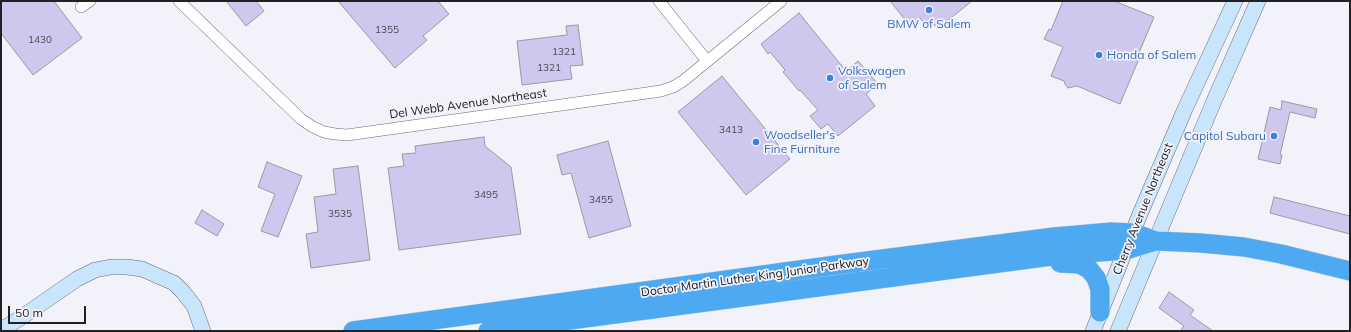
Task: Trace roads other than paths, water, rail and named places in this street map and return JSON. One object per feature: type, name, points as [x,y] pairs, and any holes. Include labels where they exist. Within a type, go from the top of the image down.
[{"type":"highway","name":"Doctor Martin Luther King Junior Parkway","points":[[353,331],[1054,237],[1110,232],[1130,242]]},
{"type":"highway","name":"Doctor Martin Luther King Junior Parkway","points":[[488,331],[1059,255],[1130,242],[1156,241],[1244,247],[1281,254],[1350,271]]},
{"type":"highway","points":[[853,282],[931,279],[1061,263],[1079,264],[1090,269],[1096,278],[1100,289],[1100,312]]},
{"type":"main road","name":"Cherry Avenue Northeast","points":[[1093,331],[1185,109],[1235,1]]},
{"type":"main road","points":[[1251,1],[1251,17]]},
{"type":"main road","name":"Cherry Avenue Northeast","points":[[1122,329],[1156,241],[1214,100],[1258,1]]},
{"type":"main road","points":[[1,330],[19,320],[77,279],[95,270],[111,267],[126,267],[142,269],[174,283],[194,306],[203,331]]},
{"type":"street","name":"Del Webb Avenue Northeast","points":[[179,1],[301,119],[313,127],[335,134],[347,135],[661,91],[673,87],[683,81],[781,1]]},
{"type":"street","points":[[659,1],[707,61]]},
{"type":"place","name":"BMW of Salem","points":[[929,10]]},
{"type":"place","name":"Honda of Salem","points":[[1099,55]]},
{"type":"place","name":"Volkswagen of Salem","points":[[830,78]]},
{"type":"place","name":"Capitol Subaru","points":[[1274,136]]},
{"type":"place","name":"Woodseller's Fine Furniture","points":[[756,142]]}]
